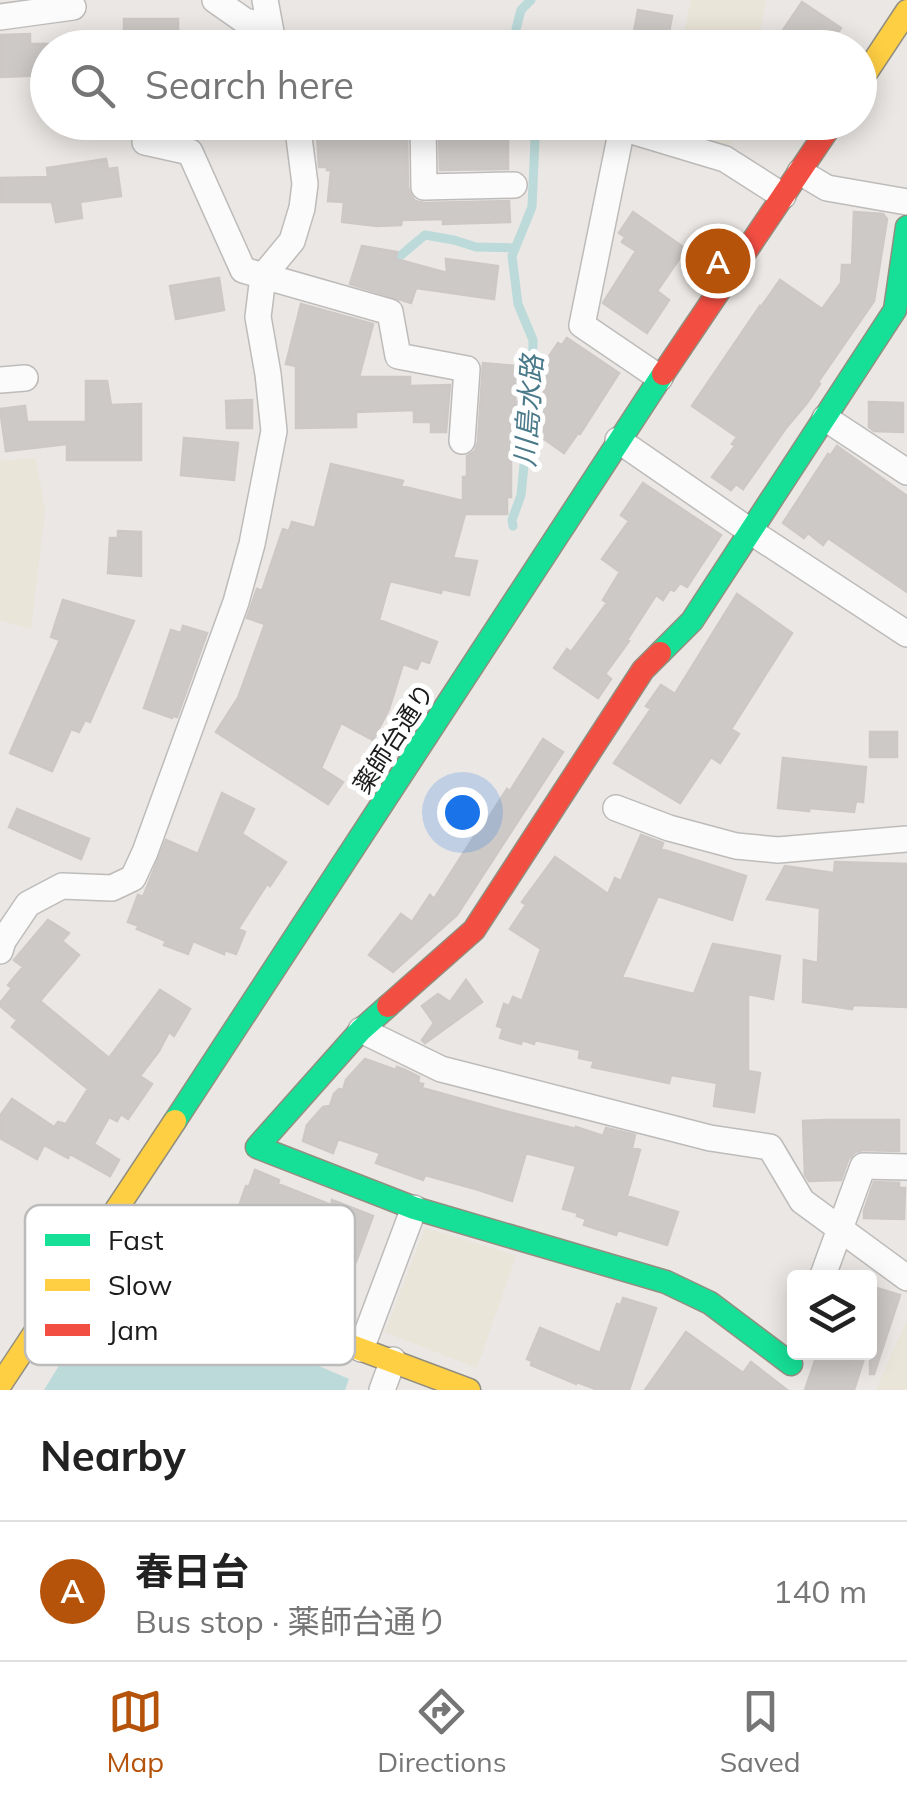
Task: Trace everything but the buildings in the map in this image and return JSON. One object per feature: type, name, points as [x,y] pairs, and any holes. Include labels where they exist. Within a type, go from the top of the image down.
[{"type":"street","points":[[215,0],[260,30]]},
{"type":"street","points":[[265,0],[271,30]]},
{"type":"street","points":[[0,18],[73,7]]},
{"type":"street","points":[[877,56],[907,11]]},
{"type":"street","points":[[0,951],[28,904],[62,886],[112,888],[133,878],[145,852],[236,602],[252,544],[274,431],[258,317],[262,276],[292,241],[302,208],[305,184],[300,140]]},
{"type":"street","points":[[423,140],[424,188],[514,186]]},
{"type":"street","points":[[620,140],[582,325],[660,378]]},
{"type":"street","points":[[662,140],[726,159],[783,196]]},
{"type":"street","name":"薬師台通り","points":[[118,1205],[618,440],[821,140]]},
{"type":"street","points":[[145,142],[190,152],[244,270],[390,312],[398,356],[467,370],[462,441]]},
{"type":"street","points":[[800,172],[837,191],[907,202]]},
{"type":"street","points":[[787,1354],[710,1303],[666,1282],[414,1208],[257,1147],[361,1030],[474,930],[643,670],[692,621],[895,310],[907,227]]},
{"type":"street","points":[[825,418],[907,472]]},
{"type":"street","points":[[618,440],[907,634]]},
{"type":"street","points":[[616,808],[669,828],[736,846],[778,850],[907,839]]},
{"type":"street","points":[[361,1030],[441,1069],[710,1138],[770,1147],[802,1201],[907,1278]]},
{"type":"street","points":[[825,1270],[863,1166],[907,1167]]},
{"type":"street","points":[[361,1349],[414,1208]]},
{"type":"street","name":"薬師台通り","points":[[0,1385],[25,1347]]},
{"type":"street","points":[[355,1347],[469,1390]]},
{"type":"street","points":[[382,1390],[393,1360]]},
{"type":"street","points":[[781,1390],[792,1360]]},
{"type":"shaded area","points":[[691,0],[766,0],[760,30],[685,30]]},
{"type":"shaded area","points":[[36,458],[45,511],[31,629],[0,620],[0,461]]},
{"type":"shaded area","points":[[425,1228],[516,1255],[477,1368],[385,1332]]},
{"type":"shaded area","points":[[907,1319],[907,1390],[876,1390]]},
{"type":"water","points":[[59,1365],[317,1365],[349,1379],[345,1390],[44,1390]]},
{"type":"waterway","name":"川島水路","points":[[516,29],[521,10],[531,0]]},
{"type":"waterway","name":"川島水路","points":[[532,391],[533,340],[518,304],[512,256],[532,207],[535,140]]},
{"type":"waterway","points":[[400,256],[425,235],[476,247],[515,248]]},
{"type":"waterway","name":"川島水路","points":[[513,526],[521,495],[529,416]]},
{"type":"traffic: fast","points":[[660,653],[692,621],[895,310],[907,227]]},
{"type":"traffic: fast","points":[[175,1121],[663,374]]},
{"type":"traffic: fast","points":[[388,1006],[361,1030],[257,1147],[414,1208],[666,1282],[710,1303],[791,1364]]},
{"type":"traffic: slow","points":[[877,56],[907,11]]},
{"type":"traffic: slow","points":[[119,1205],[175,1121]]},
{"type":"traffic: slow","points":[[0,1385],[25,1347]]},
{"type":"traffic: slow","points":[[355,1347],[469,1390]]},
{"type":"traffic: jam","points":[[663,374],[821,140]]},
{"type":"traffic: jam","points":[[388,1006],[474,930],[643,670],[660,653]]},
{"type":"place","name":"春日台","points":[[718,261]]}]
